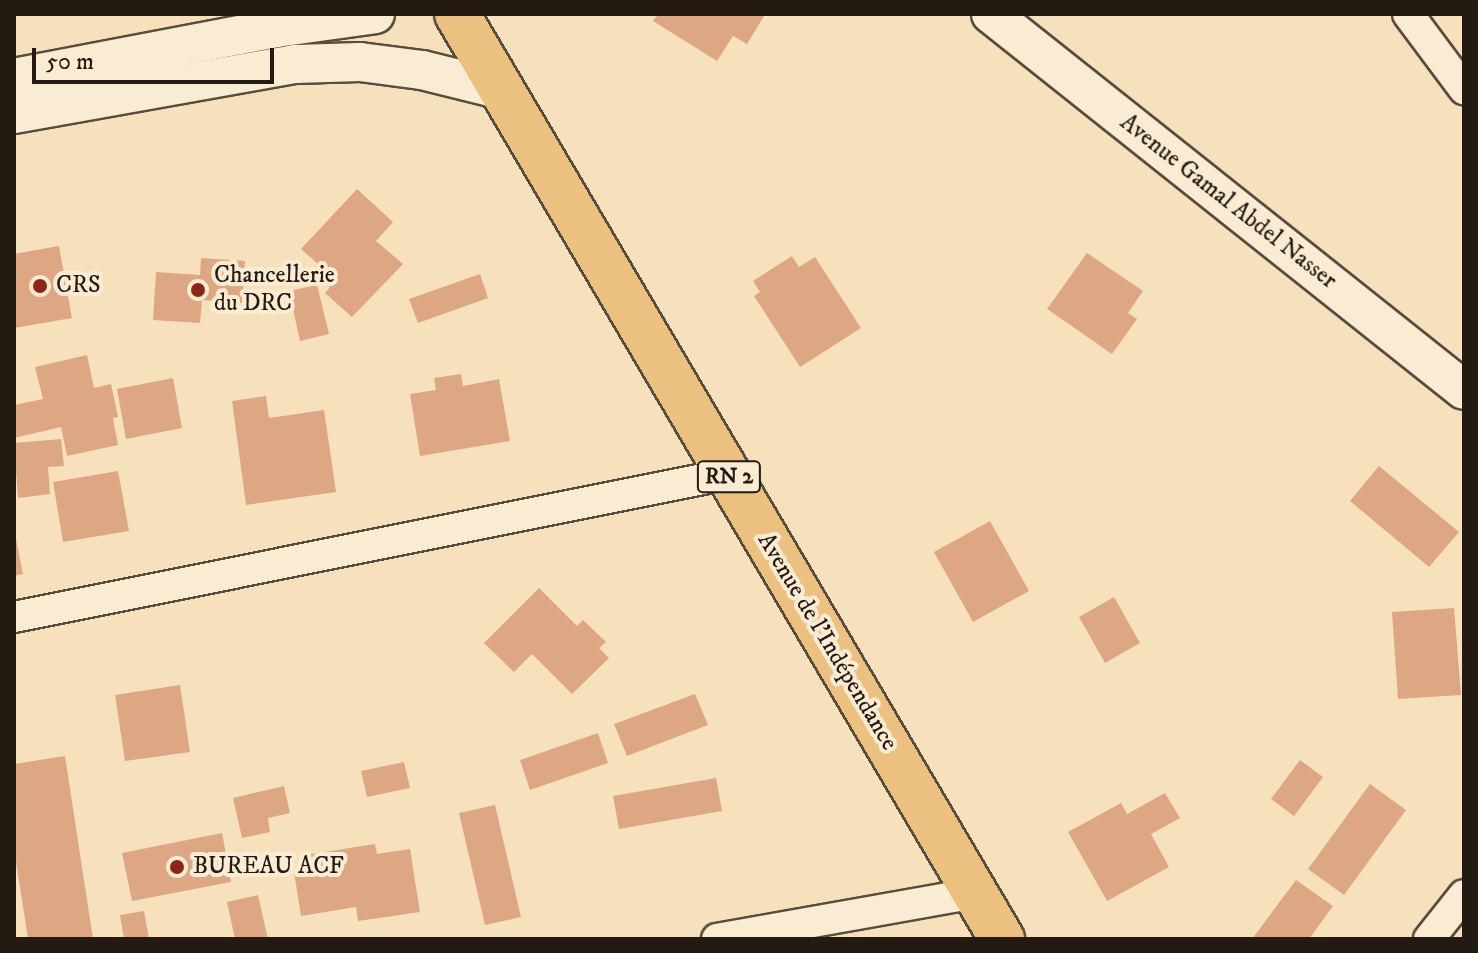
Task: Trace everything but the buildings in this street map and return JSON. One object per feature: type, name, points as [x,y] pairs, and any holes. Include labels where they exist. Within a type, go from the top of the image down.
[{"type":"main road","name":"Avenue de l'Indépendance","points":[[457,14],[1002,939]]},
{"type":"street","points":[[14,78],[288,21],[375,14]]},
{"type":"street","name":"Avenue Gamal Abdel Nasser","points":[[991,14],[1464,390]]},
{"type":"street","points":[[1408,14],[1464,89]]},
{"type":"street","points":[[14,114],[296,64],[360,62],[422,70],[502,90]]},
{"type":"street","points":[[14,617],[728,474]]},
{"type":"street","points":[[717,939],[975,893]]},
{"type":"street","points":[[1429,939],[1464,895]]},
{"type":"place","name":"CRS","points":[[40,286]]},
{"type":"place","name":"Chancellerie du DRC","points":[[198,290]]},
{"type":"place","name":"BUREAU ACF","points":[[177,867]]}]
